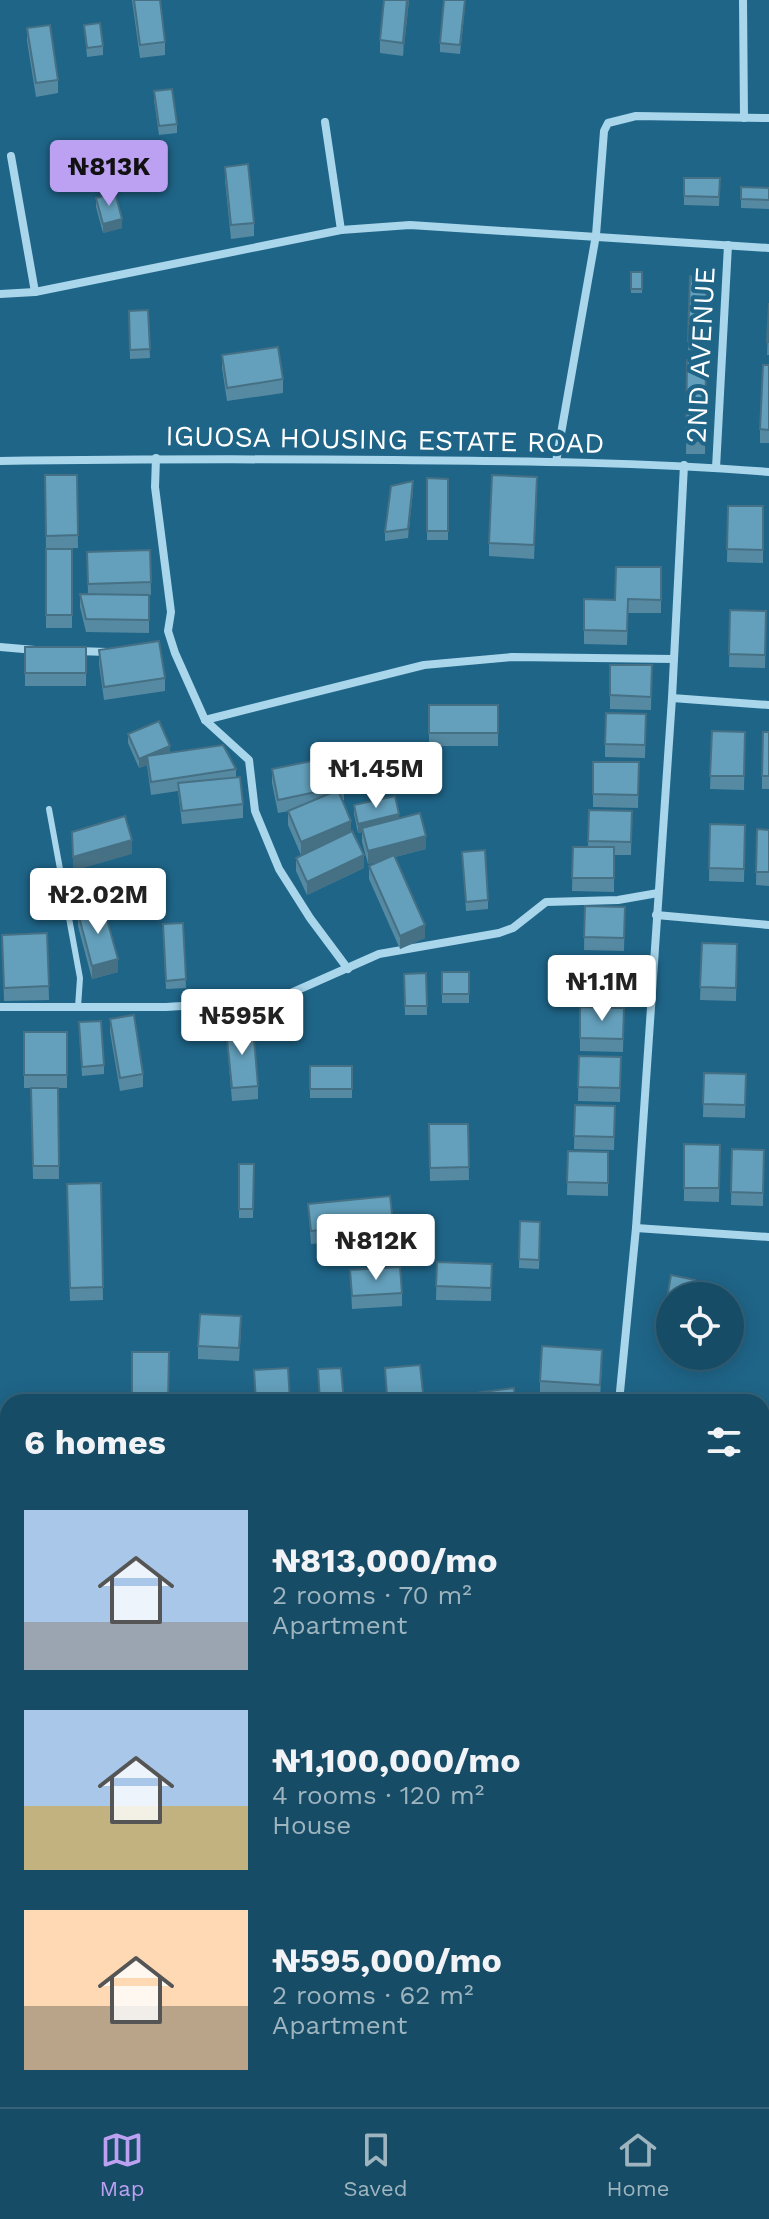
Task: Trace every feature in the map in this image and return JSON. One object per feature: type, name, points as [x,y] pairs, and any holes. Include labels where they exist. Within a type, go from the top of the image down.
[{"type":"street","points":[[743,0],[744,118]]},
{"type":"street","points":[[556,462],[596,235],[604,131],[608,123],[636,116],[769,118]]},
{"type":"street","points":[[325,122],[341,230]]},
{"type":"street","points":[[11,156],[35,292]]},
{"type":"street","points":[[0,294],[35,292],[341,230],[410,225],[769,248]]},
{"type":"street","name":"2ND AVENUE","points":[[716,468],[728,245]]},
{"type":"street","points":[[156,458],[155,487],[171,612],[168,631],[175,653],[205,720],[249,760],[255,811],[279,869],[348,969]]},
{"type":"street","name":"IGUOSA HOUSING ESTATE ROAD","points":[[0,461],[156,458],[556,462],[684,465],[769,472]]},
{"type":"street","points":[[620,1394],[636,1228],[672,698],[684,465]]},
{"type":"street","points":[[0,647],[43,650]]},
{"type":"street","points":[[72,651],[116,652]]},
{"type":"street","points":[[160,653],[175,653]]},
{"type":"street","points":[[205,720],[424,665],[512,657],[674,659]]},
{"type":"street","points":[[672,698],[769,705]]},
{"type":"street","points":[[0,1007],[166,1007],[275,1000],[379,954],[513,928],[546,902],[618,900],[658,893]]},
{"type":"street","points":[[656,915],[769,925]]},
{"type":"street","points":[[636,1228],[769,1237]]},
{"type":"lane","points":[[49,809],[80,978],[78,1007]]},
{"type":"building","points":[[134,0],[160,0],[165,42],[140,45]]},
{"type":"building","points":[[384,0],[407,0],[403,43],[380,40]]},
{"type":"building","points":[[444,0],[465,0],[460,45],[440,43]]},
{"type":"building","points":[[100,23],[103,46],[87,48],[84,25]]},
{"type":"building","points":[[50,25],[58,80],[36,83],[27,28]]},
{"type":"building","points":[[172,89],[177,124],[159,126],[154,91]]},
{"type":"building","points":[[248,164],[254,223],[231,225],[225,167]]},
{"type":"building","points":[[684,178],[720,178],[719,197],[684,196]]},
{"type":"building","points":[[741,187],[769,188],[769,200],[741,199]]},
{"type":"building","points":[[115,193],[122,219],[103,224],[96,198]]},
{"type":"building","points":[[631,272],[642,272],[642,289],[631,289]]},
{"type":"building","points":[[690,276],[707,276],[705,342],[688,341]]},
{"type":"building","points":[[148,310],[150,349],[130,350],[129,311]]},
{"type":"building","points":[[278,347],[283,379],[227,388],[222,355]]},
{"type":"building","points":[[687,360],[706,360],[705,441],[686,441]]},
{"type":"building","points":[[763,365],[769,365],[769,430],[760,429]]},
{"type":"building","points":[[45,475],[77,475],[78,535],[46,536]]},
{"type":"building","points":[[492,475],[537,477],[534,545],[489,543]]},
{"type":"building","points":[[427,478],[448,479],[448,531],[427,531]]},
{"type":"building","points":[[413,481],[408,529],[385,532],[391,486]]},
{"type":"building","points":[[728,506],[763,506],[763,550],[727,549]]},
{"type":"building","points":[[46,549],[72,549],[72,615],[46,615]]},
{"type":"building","points":[[150,550],[151,582],[88,584],[87,552]]},
{"type":"building","points":[[616,567],[661,567],[661,600],[628,599],[627,631],[584,630],[584,599],[615,600]]},
{"type":"building","points":[[80,594],[149,595],[149,620],[86,619]]},
{"type":"building","points":[[730,610],[766,611],[765,655],[729,654]]},
{"type":"building","points":[[159,641],[165,678],[104,687],[99,650]]},
{"type":"building","points":[[25,647],[86,647],[86,673],[25,673]]},
{"type":"building","points":[[610,665],[652,665],[651,697],[610,695]]},
{"type":"building","points":[[429,705],[498,705],[498,733],[429,733]]},
{"type":"building","points":[[606,713],[646,714],[645,745],[605,744]]},
{"type":"building","points":[[159,721],[170,746],[139,759],[128,734]]},
{"type":"building","points":[[712,731],[745,732],[744,776],[710,776]]},
{"type":"building","points":[[763,732],[769,732],[769,776],[762,776]]},
{"type":"building","points":[[223,745],[236,769],[151,782],[147,756]]},
{"type":"building","points":[[337,756],[344,786],[278,800],[272,769]]},
{"type":"building","points":[[593,762],[639,762],[638,795],[593,794]]},
{"type":"building","points":[[240,777],[243,804],[182,811],[178,783]]},
{"type":"building","points":[[338,790],[351,821],[301,842],[288,811]]},
{"type":"building","points":[[395,796],[399,814],[358,824],[354,805]]},
{"type":"building","points":[[589,810],[632,811],[631,842],[588,841]]},
{"type":"building","points":[[420,813],[426,836],[368,851],[362,828]]},
{"type":"building","points":[[125,816],[132,840],[73,857],[72,832]]},
{"type":"building","points":[[710,824],[745,825],[744,869],[709,868]]},
{"type":"building","points":[[757,829],[769,830],[769,872],[756,872]]},
{"type":"building","points":[[352,831],[364,855],[307,882],[296,858]]},
{"type":"building","points":[[573,847],[614,847],[614,878],[572,878]]},
{"type":"building","points":[[485,850],[488,900],[466,902],[462,852]]},
{"type":"building","points":[[394,855],[425,925],[400,936],[369,866]]},
{"type":"building","points":[[103,906],[118,959],[92,966],[78,913]]},
{"type":"building","points":[[585,906],[625,907],[624,938],[584,937]]},
{"type":"building","points":[[183,923],[186,979],[166,981],[163,924]]},
{"type":"building","points":[[47,933],[49,986],[4,988],[2,935]]},
{"type":"building","points":[[702,943],[737,944],[736,988],[700,987]]},
{"type":"building","points":[[585,958],[630,960],[629,992],[584,991]]},
{"type":"building","points":[[442,972],[469,972],[469,994],[442,994]]},
{"type":"building","points":[[426,973],[427,1006],[405,1006],[404,974]]},
{"type":"building","points":[[580,1007],[624,1008],[623,1039],[580,1038]]},
{"type":"building","points":[[134,1015],[143,1074],[120,1078],[110,1019]]},
{"type":"building","points":[[101,1021],[104,1065],[82,1067],[79,1022]]},
{"type":"building","points":[[253,1027],[258,1086],[232,1088],[226,1029]]},
{"type":"building","points":[[24,1032],[67,1032],[67,1075],[24,1075]]},
{"type":"building","points":[[579,1056],[621,1057],[620,1088],[578,1087]]},
{"type":"building","points":[[310,1066],[352,1066],[352,1089],[310,1089]]},
{"type":"building","points":[[704,1073],[746,1074],[745,1105],[703,1104]]},
{"type":"building","points":[[31,1088],[58,1088],[59,1166],[33,1166]]},
{"type":"building","points":[[575,1105],[615,1106],[614,1137],[574,1136]]},
{"type":"building","points":[[429,1124],[468,1124],[469,1167],[430,1168]]},
{"type":"building","points":[[684,1144],[720,1145],[719,1188],[684,1188]]},
{"type":"building","points":[[732,1149],[764,1150],[763,1193],[731,1192]]},
{"type":"building","points":[[568,1151],[608,1152],[608,1183],[567,1182]]},
{"type":"building","points":[[239,1164],[254,1164],[253,1209],[239,1209]]},
{"type":"building","points":[[101,1183],[103,1287],[70,1288],[67,1184]]},
{"type":"building","points":[[390,1196],[393,1223],[311,1231],[308,1204]]},
{"type":"building","points":[[520,1221],[540,1222],[539,1260],[519,1259]]},
{"type":"building","points":[[437,1262],[492,1264],[491,1288],[436,1286]]},
{"type":"building","points":[[400,1267],[402,1293],[352,1296],[350,1270]]},
{"type":"building","points":[[671,1275],[695,1280],[695,1282],[670,1282]]},
{"type":"building","points":[[200,1314],[241,1316],[239,1348],[198,1346]]},
{"type":"building","points":[[542,1346],[602,1350],[600,1385],[540,1381]]},
{"type":"building","points":[[132,1352],[169,1352],[168,1394],[132,1394]]},
{"type":"building","points":[[420,1365],[423,1393],[387,1394],[385,1368]]},
{"type":"building","points":[[288,1368],[290,1394],[256,1394],[254,1370]]},
{"type":"building","points":[[341,1368],[343,1394],[320,1394],[318,1369]]},
{"type":"building","points":[[514,1388],[514,1394],[468,1394]]}]
